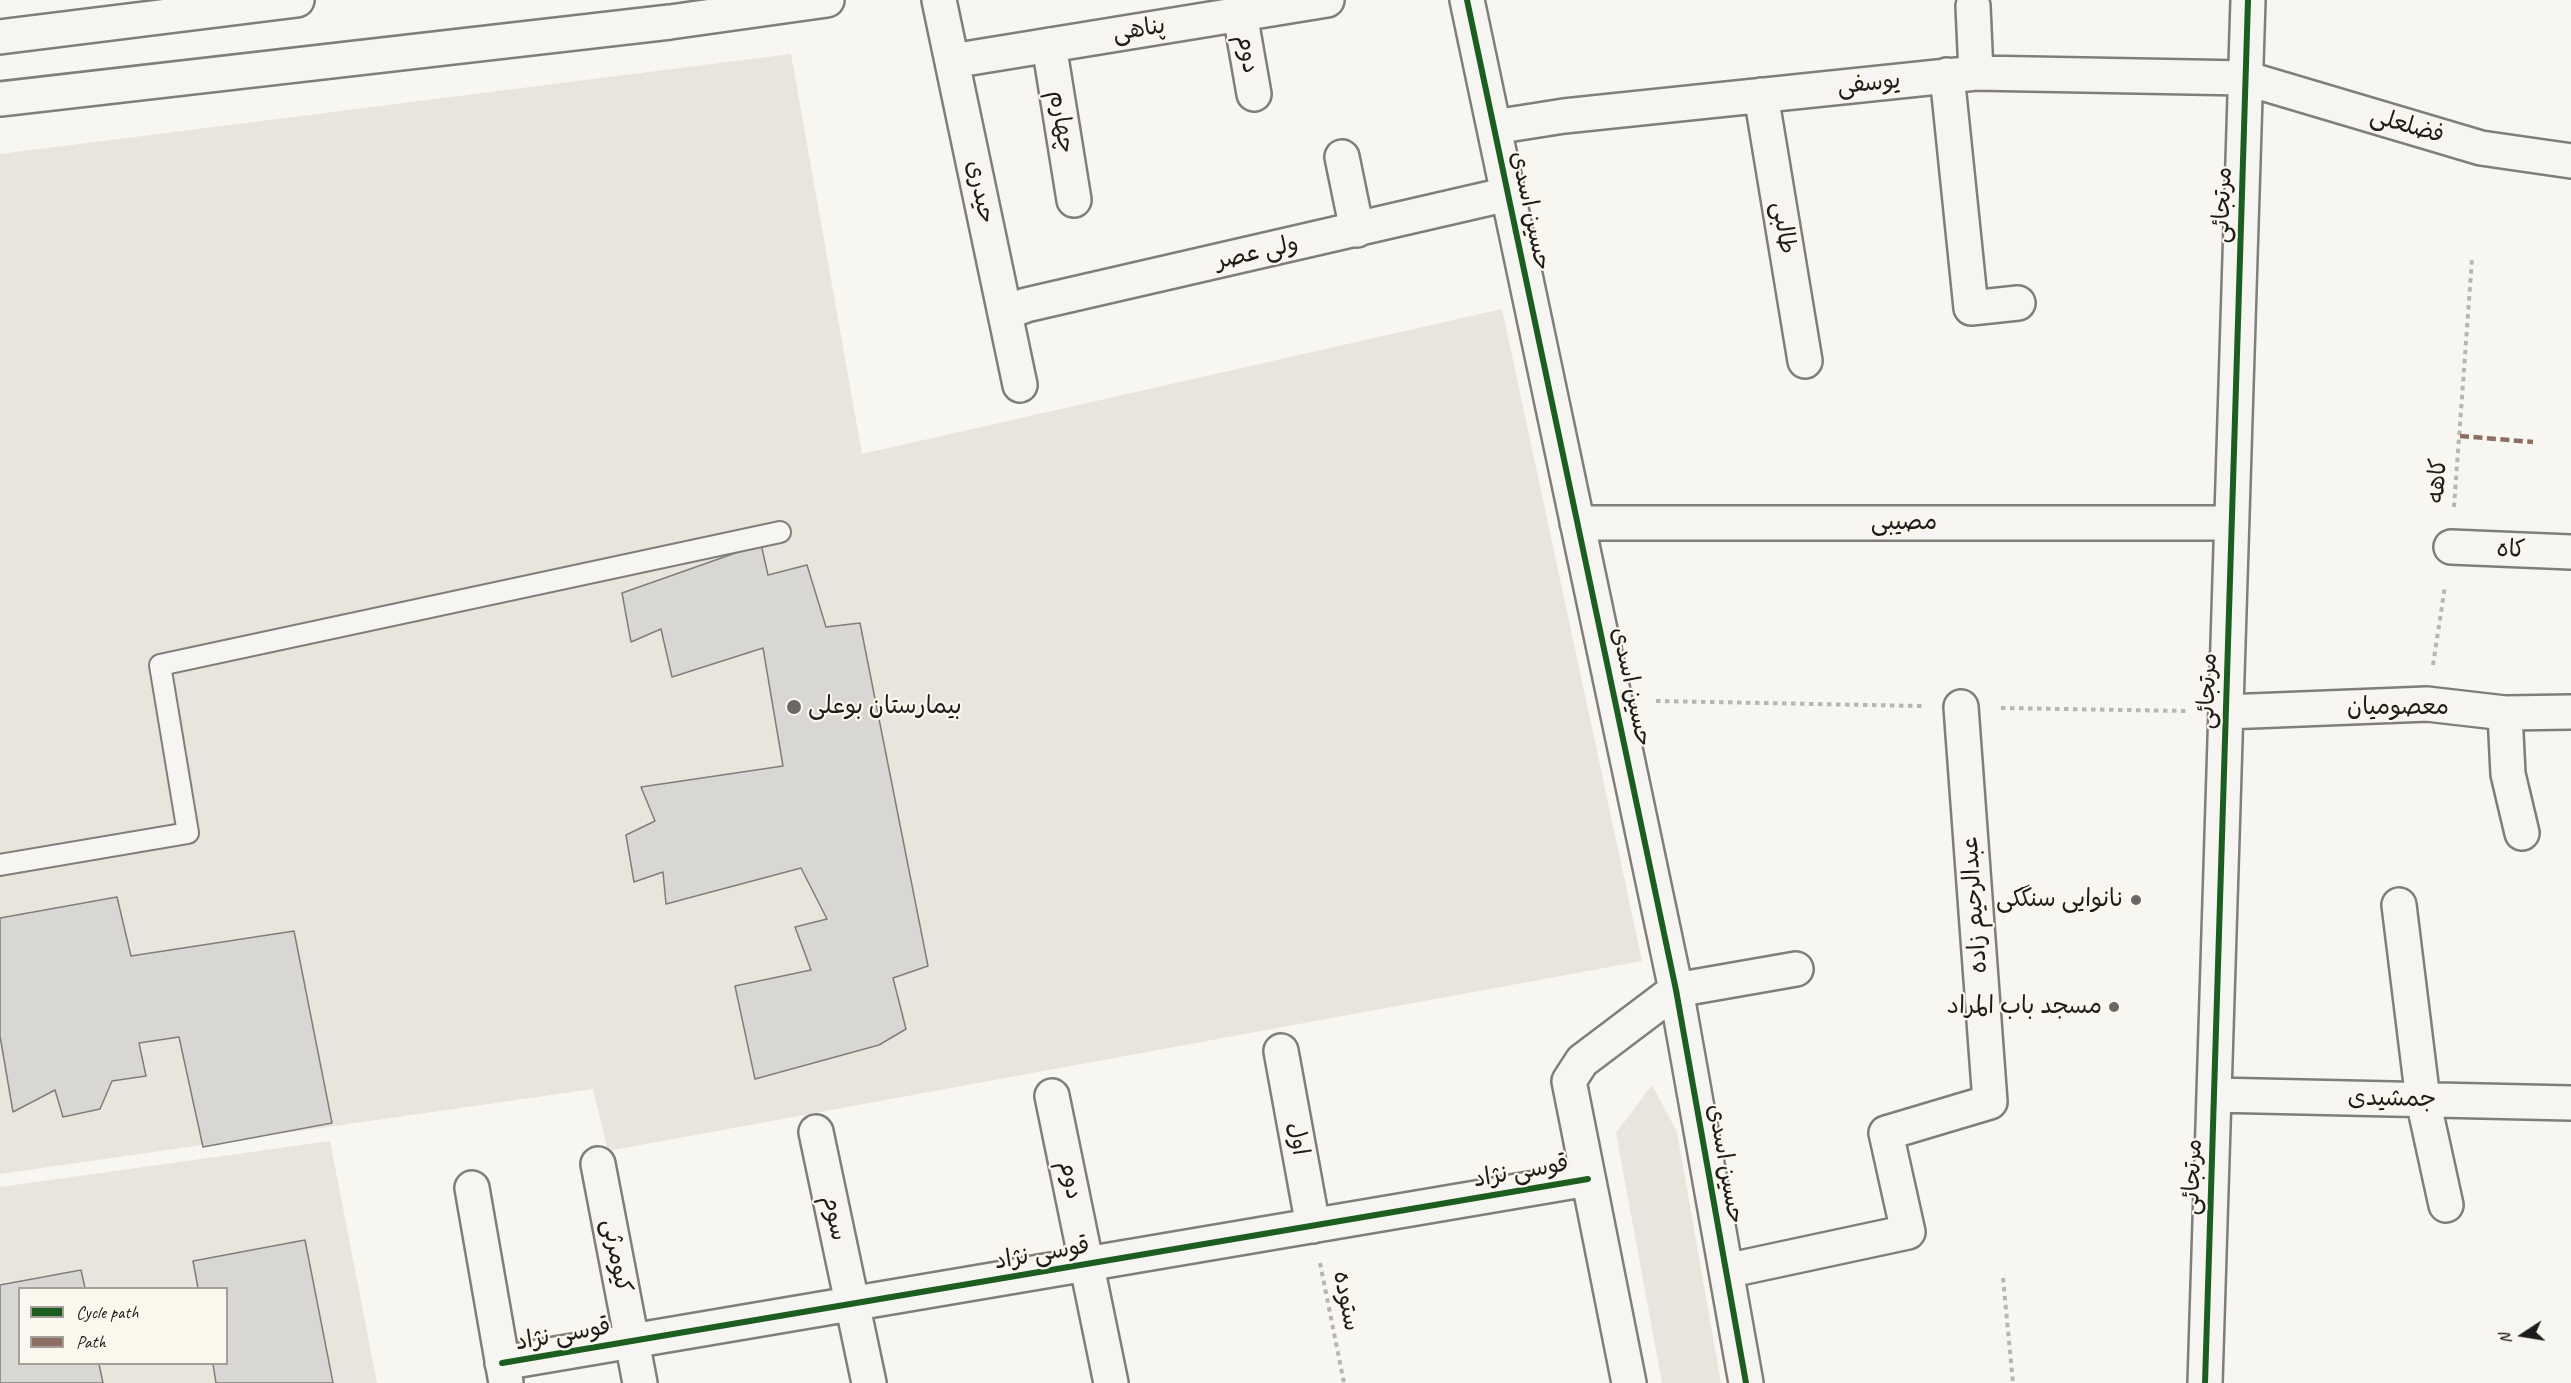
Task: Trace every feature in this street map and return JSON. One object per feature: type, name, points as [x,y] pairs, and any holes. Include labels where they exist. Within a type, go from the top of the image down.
[{"type":"street","points":[[0,37],[297,0]]},
{"type":"street","points":[[0,99],[670,22],[826,0]]},
{"type":"street","name":"حیدری","points":[[939,0],[1020,385]]},
{"type":"street","name":"پناهی","points":[[952,61],[1327,0]]},
{"type":"street","name":"حسین اسدی","points":[[1467,0],[1676,990],[1746,1383]]},
{"type":"street","name":"مرتجائی","points":[[2205,1383],[2248,0]]},
{"type":"street","points":[[1973,6],[1961,74],[1971,308],[2018,303]]},
{"type":"street","name":"دوم","points":[[1240,14],[1254,94]]},
{"type":"street","name":"چهارم","points":[[1049,45],[1074,200]]},
{"type":"street","name":"یوسفی","points":[[1494,127],[1564,116],[1961,74],[2245,78]]},
{"type":"street","name":"فضلعلی","points":[[2245,78],[2481,148],[2571,161]]},
{"type":"street","name":"طالبی","points":[[1761,95],[1805,361]]},
{"type":"street","points":[[1342,157],[1357,230]]},
{"type":"street","name":"ولی عصر","points":[[1006,313],[1026,305],[1508,194]]},
{"type":"street","name":"مصیبی","points":[[1578,523],[2231,523]]},
{"type":"street","name":"کاه","points":[[2451,548],[2571,552]]},
{"type":"street","name":"معصومیان","points":[[2226,712],[2427,704],[2505,713],[2571,712]]},
{"type":"street","name":"عبدالرحیم زاده","points":[[1726,1271],[1908,1232],[1886,1132],[1990,1101],[1960,707]]},
{"type":"street","points":[[2505,713],[2508,774],[2522,833]]},
{"type":"street","points":[[2399,905],[2423,1100],[2446,1205]]},
{"type":"street","points":[[1629,1383],[1569,1081],[1582,1061],[1676,990],[1796,969]]},
{"type":"street","name":"اول","points":[[1281,1051],[1313,1226]]},
{"type":"street","name":"جمشیدی","points":[[2214,1095],[2571,1104]]},
{"type":"street","name":"دوم","points":[[1052,1096],[1111,1383]]},
{"type":"street","name":"سوم","points":[[816,1132],[869,1383]]},
{"type":"street","name":"کیومرثی","points":[[598,1164],[640,1383]]},
{"type":"street","name":"قوسی نژاد","points":[[504,1373],[632,1341],[1588,1179]]},
{"type":"street","points":[[472,1188],[504,1373]]},
{"type":"lane","points":[[0,865],[188,833],[160,665],[780,532]]},
{"type":"path","points":[[2003,1278],[2013,1383]]},
{"type":"shaded area","name":"بیمارستان بوعلی","points":[[791,54],[862,454],[1502,309],[1642,961],[608,1151],[593,1089],[0,1174],[0,154]]},
{"type":"shaded area","points":[[1652,1085],[1677,1132],[1721,1383],[1662,1383],[1616,1133]]},
{"type":"shaded area","points":[[330,1141],[377,1383],[0,1383],[0,1187]]},
{"type":"building","points":[[761,544],[768,575],[807,565],[826,627],[860,623],[928,966],[893,978],[906,1029],[879,1045],[755,1079],[735,986],[811,970],[795,927],[827,919],[801,868],[666,904],[663,872],[634,882],[626,835],[655,821],[641,787],[783,766],[763,648],[672,677],[661,629],[631,642],[622,593]]},
{"type":"building","points":[[117,897],[131,956],[294,931],[332,1123],[203,1147],[179,1037],[139,1043],[146,1076],[112,1081],[100,1109],[63,1117],[55,1090],[13,1112],[0,1036],[0,918]]},
{"type":"building","points":[[305,1240],[333,1383],[216,1383],[213,1365],[228,1365],[228,1287],[198,1287],[193,1261]]},
{"type":"building","points":[[81,1270],[85,1287],[18,1287],[18,1365],[99,1365],[103,1383],[0,1383],[0,1285]]},
{"type":"marked path","points":[[2460,436],[2533,442]]},
{"type":"cycle path","points":[[1467,0],[1676,990],[1746,1383]]},
{"type":"cycle path","points":[[2205,1383],[2248,0]]},
{"type":"cycle path","points":[[502,1363],[1588,1179]]},
{"type":"place","name":"بیمارستان بوعلی","points":[[794,707]]},
{"type":"place","name":"نانوایی سنگکی","points":[[2136,900]]},
{"type":"place","name":"مسجد باب المراد","points":[[2114,1007]]}]
